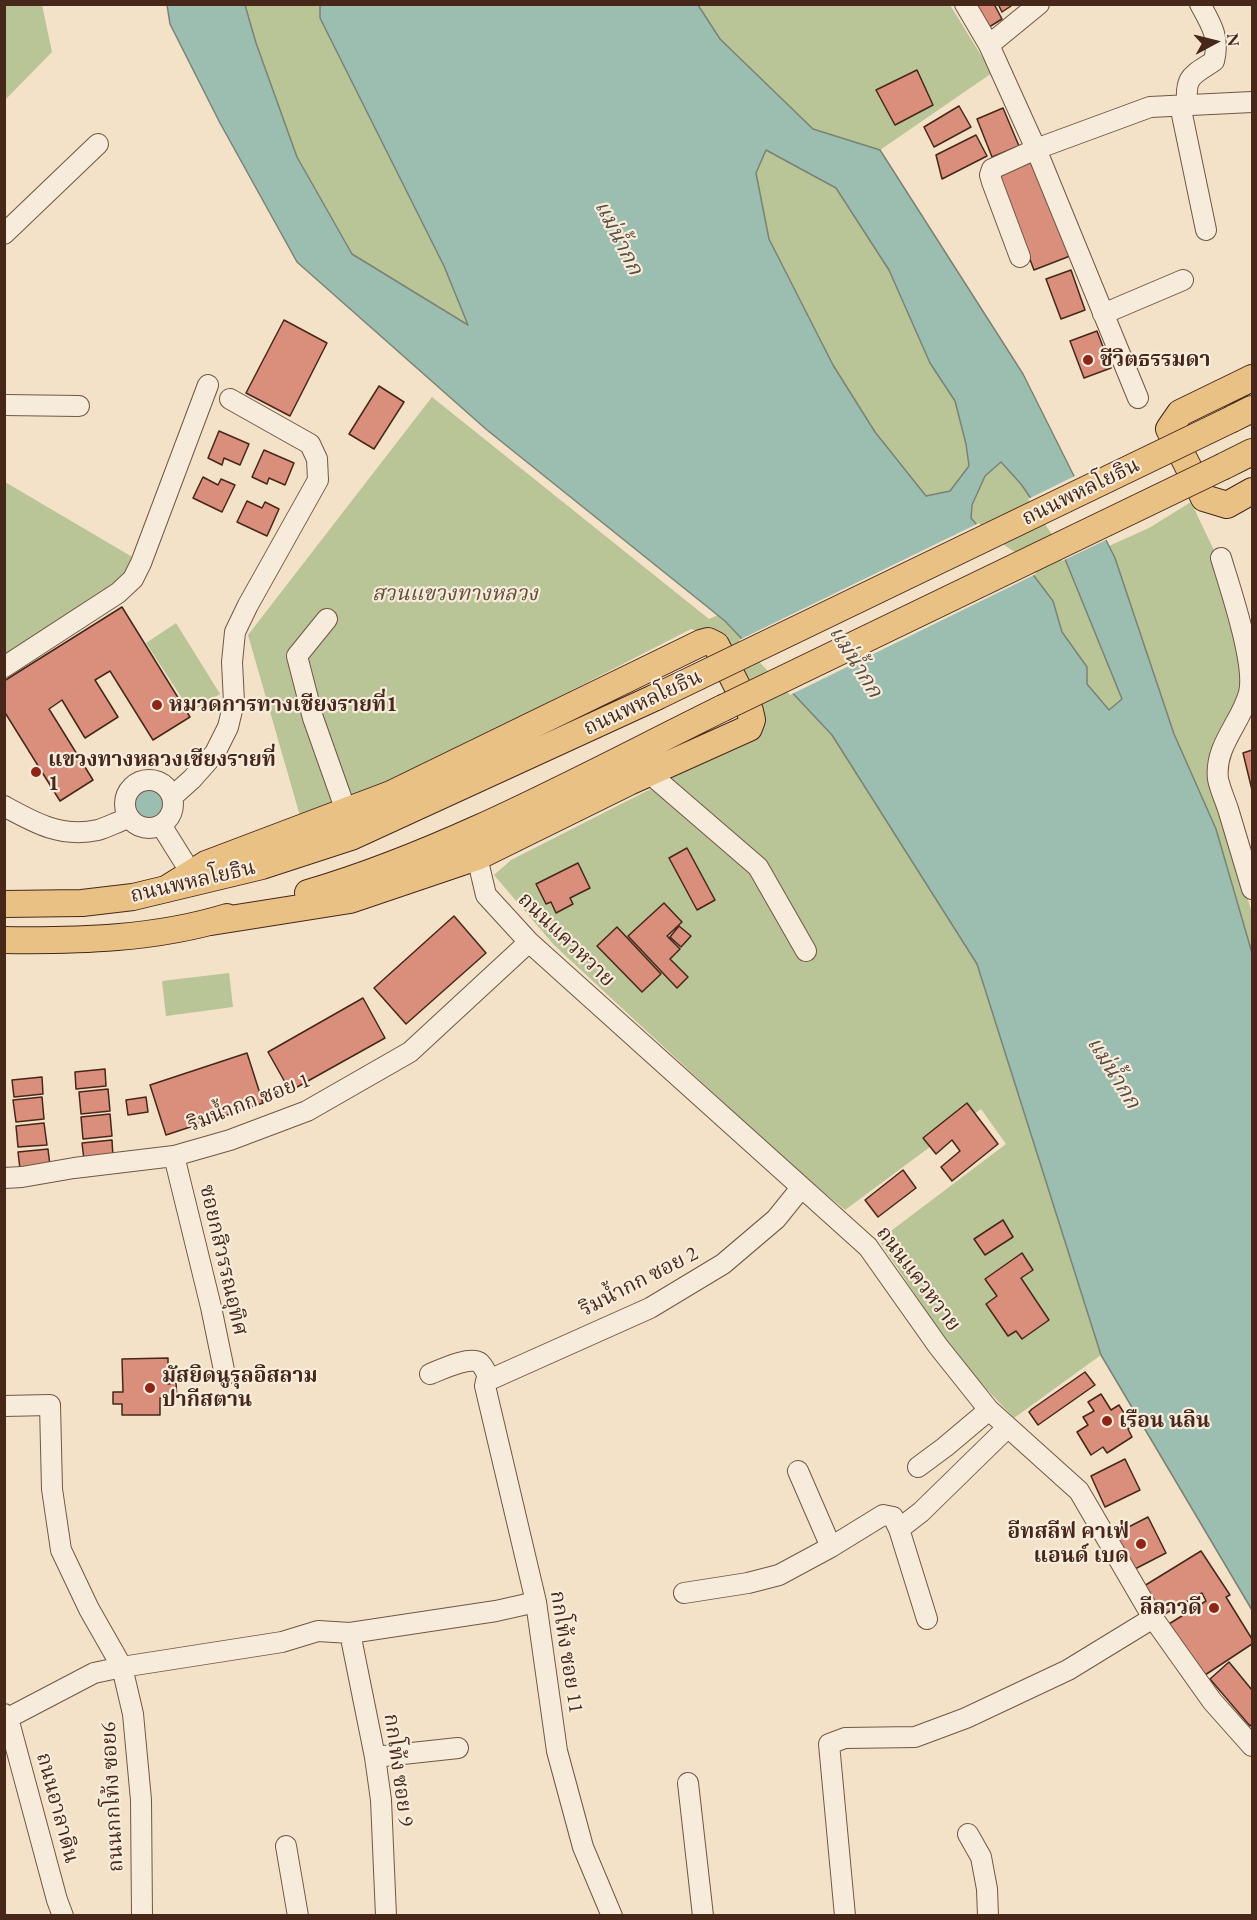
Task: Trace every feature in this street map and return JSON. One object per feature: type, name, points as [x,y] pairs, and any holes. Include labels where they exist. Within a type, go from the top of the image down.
[{"type":"main road","points":[[1252,378],[1180,413],[1169,429],[1204,498],[1227,505],[1252,491]]},
{"type":"main road","name":"ถนนพหลโยธิน","points":[[4,904],[82,903],[134,897],[262,866],[351,837],[656,697],[1242,414]]},
{"type":"main road","name":"ถนนพหลโยธิน","points":[[4,939],[113,937],[166,932],[212,922],[346,882],[446,842],[1252,452]]},
{"type":"main road","points":[[166,889],[206,864],[391,794],[701,643],[708,641],[716,645],[750,711],[752,720],[749,728],[649,773],[477,857],[350,900],[212,922]]},
{"type":"street","points":[[965,4],[989,45],[1036,149],[1138,398]]},
{"type":"street","points":[[989,45],[1039,4]]},
{"type":"street","points":[[1200,4],[1214,32],[1217,47],[1214,60],[1190,78],[1183,105],[1206,230]]},
{"type":"street","points":[[1020,257],[990,175],[992,169],[1036,149],[1150,107],[1252,102]]},
{"type":"street","points":[[4,234],[98,144]]},
{"type":"street","points":[[1103,315],[1184,280]]},
{"type":"street","points":[[4,667],[118,593],[133,579],[208,385]]},
{"type":"street","points":[[173,796],[215,753],[228,727],[234,702],[231,662],[235,632],[248,604],[318,480],[317,459],[310,444],[230,399]]},
{"type":"street","points":[[4,405],[79,406]]},
{"type":"street","points":[[1221,558],[1234,600],[1250,670],[1249,692],[1242,711],[1224,742],[1219,758],[1218,779],[1252,889]]},
{"type":"street","points":[[327,619],[297,656],[313,718],[346,811]]},
{"type":"street","points":[[649,773],[758,867],[806,951]]},
{"type":"street","points":[[158,780],[173,796],[173,810],[170,817],[161,825],[153,828],[140,826],[129,818],[125,810],[125,801],[129,789],[139,781],[158,780]]},
{"type":"street","points":[[4,806],[39,825],[67,832],[98,830],[129,818]]},
{"type":"street","points":[[161,825],[191,873]]},
{"type":"street","name":"ถนนแควหวาย","points":[[477,857],[486,895],[529,942],[868,1247],[938,1346],[989,1410],[1079,1491],[1153,1618],[1212,1701],[1252,1746]]},
{"type":"street","name":"ริมน้ำกก ซอย 1","points":[[4,1178],[174,1156],[230,1140],[307,1111],[410,1052],[529,942]]},
{"type":"street","name":"ซอยกสิวรรณอุทิศ","points":[[174,1156],[225,1375]]},
{"type":"street","name":"ริมน้ำกก ซอย 2","points":[[487,1386],[650,1308],[723,1264],[776,1219],[801,1188]]},
{"type":"street","points":[[430,1374],[468,1360],[479,1363],[487,1386]]},
{"type":"street","name":"กกโท้ง ซอย 11","points":[[487,1386],[536,1602],[557,1751],[583,1847],[612,1916]]},
{"type":"street","name":"ถนนกกโท้ง ซอย6","points":[[4,1406],[50,1405],[52,1489],[61,1550],[89,1609],[122,1667],[133,1714],[141,1800],[142,1916]]},
{"type":"street","points":[[918,1467],[945,1448],[989,1410]]},
{"type":"street","points":[[899,1529],[921,1512],[1008,1427]]},
{"type":"street","points":[[798,1470],[831,1547]]},
{"type":"street","points":[[684,1593],[748,1584],[779,1575],[883,1515],[893,1517],[897,1522],[927,1618]]},
{"type":"street","points":[[6,1716],[94,1673],[282,1641],[318,1631],[350,1633],[496,1611],[536,1602]]},
{"type":"street","points":[[845,1916],[829,1744],[845,1738],[915,1737],[966,1718],[1068,1670],[1153,1618]]},
{"type":"street","name":"กกโท้ง ซอย 9","points":[[350,1633],[381,1800],[386,1916]]},
{"type":"street","name":"ถนนอาลาดิน","points":[[6,1716],[13,1774],[63,1916]]},
{"type":"street","points":[[375,1758],[458,1748]]},
{"type":"street","points":[[688,1782],[703,1916]]},
{"type":"street","points":[[968,1834],[981,1857],[986,1880],[988,1916]]},
{"type":"street","points":[[286,1846],[298,1916]]},
{"type":"green space","points":[[5,4],[42,5],[52,52],[5,100]]},
{"type":"green space","points":[[245,5],[320,5],[320,18],[444,266],[469,325],[352,254],[297,157],[256,43]]},
{"type":"green space","points":[[698,5],[950,5],[992,73],[880,150],[813,129],[720,39]]},
{"type":"green space","points":[[766,149],[836,188],[889,270],[930,363],[955,401],[969,466],[950,491],[926,496],[875,432],[833,365],[769,239],[756,173]]},
{"type":"green space","name":"สวนแขวงทางหลวง","points":[[432,397],[709,619],[718,615],[725,621],[832,735],[977,964],[1101,1355],[1014,1418],[957,1358],[879,1240],[1006,1144],[981,1109],[845,1210],[793,1167],[554,945],[494,875],[511,860],[751,738],[760,706],[749,678],[727,645],[710,634],[691,629],[387,785],[300,816],[248,635]]},
{"type":"green space","points":[[1000,462],[1021,484],[1054,532],[1122,699],[1108,711],[1087,684],[1087,667],[1062,632],[1053,600],[1022,560],[970,518],[972,506],[985,476]]},
{"type":"green space","points":[[5,482],[134,558],[124,577],[5,659]]},
{"type":"green space","points":[[1191,502],[1229,582],[1250,670],[1207,764],[1252,913],[1252,953],[1216,829],[1174,734],[1109,546],[1149,528]]},
{"type":"green space","points":[[176,623],[220,694],[191,712],[146,643]]},
{"type":"green space","points":[[229,973],[233,1007],[166,1016],[162,981]]},
{"type":"water","name":"แม่น้ำกก","points":[[167,5],[245,5],[256,43],[297,157],[352,254],[468,325],[444,266],[320,18],[320,5],[698,5],[720,39],[813,129],[880,150],[1023,374],[1115,558],[1174,734],[1216,829],[1252,953],[1252,1610],[1101,1355],[977,964],[832,735],[725,621],[487,430],[297,262],[220,123],[170,24]],"holes":[[[766,150],[836,188],[889,270],[930,363],[955,401],[969,466],[950,491],[926,496],[875,432],[833,365],[769,239],[756,173]],[[1001,462],[1021,484],[1054,532],[1122,699],[1109,710],[1087,684],[1087,667],[1062,632],[1053,601],[1022,560],[988,538],[971,518],[972,505],[985,476]]]},
{"type":"water","points":[[149,789],[155,790],[163,798],[163,810],[155,818],[149,819],[143,818],[135,810],[134,804],[135,798],[143,790]]},
{"type":"pier","points":[[1077,475],[1108,539],[1062,561],[1051,533],[1028,499]]},
{"type":"pier","points":[[979,523],[990,536],[1024,558],[1036,574],[790,695],[739,640]]},
{"type":"building","points":[[972,4],[994,4],[1002,19],[986,29]]},
{"type":"building","points":[[998,4],[1014,4],[1002,12]]},
{"type":"building","points":[[917,70],[933,105],[895,125],[876,90]]},
{"type":"building","points":[[959,106],[971,127],[934,147],[924,127]]},
{"type":"building","points":[[1003,108],[1019,146],[992,157],[977,119]]},
{"type":"building","points":[[976,135],[987,156],[942,179],[936,155]]},
{"type":"building","points":[[1034,161],[1070,256],[1034,270],[998,175]]},
{"type":"building","points":[[1071,270],[1085,310],[1061,319],[1046,279]]},
{"type":"building","points":[[284,320],[327,343],[290,416],[246,393]]},
{"type":"building","points":[[1097,331],[1111,368],[1084,378],[1070,341]]},
{"type":"building","points":[[379,386],[404,402],[374,449],[349,434]]},
{"type":"building","points":[[219,431],[249,444],[240,465],[224,458],[222,465],[208,458]]},
{"type":"building","points":[[264,450],[294,463],[285,485],[269,478],[267,484],[252,477]]},
{"type":"building","points":[[203,477],[218,485],[221,479],[235,485],[222,512],[193,498]]},
{"type":"building","points":[[247,501],[262,508],[265,502],[279,509],[267,536],[237,522]]},
{"type":"building","name":"หมวดการทางเชียงรายที่1","points":[[122,607],[190,717],[153,740],[110,671],[95,680],[118,717],[85,738],[62,700],[49,709],[93,780],[60,801],[4,711],[4,681]]},
{"type":"building","points":[[1252,750],[1252,790],[1243,753]]},
{"type":"building","points":[[687,848],[715,900],[697,910],[669,858]]},
{"type":"building","points":[[578,863],[590,888],[570,898],[573,904],[556,913],[551,902],[546,904],[536,884]]},
{"type":"building","points":[[664,903],[682,922],[667,936],[680,949],[670,959],[688,977],[677,988],[628,936]]},
{"type":"building","points":[[454,916],[486,953],[406,1024],[374,988]]},
{"type":"building","points":[[679,926],[691,936],[681,947],[670,937]]},
{"type":"building","points":[[617,927],[661,974],[642,992],[597,946]]},
{"type":"building","points":[[363,998],[385,1038],[290,1091],[268,1052]]},
{"type":"building","points":[[247,1053],[263,1103],[166,1135],[150,1085]]},
{"type":"building","points":[[105,1069],[106,1086],[76,1089],[75,1072]]},
{"type":"building","points":[[42,1077],[43,1094],[14,1097],[12,1080]]},
{"type":"building","points":[[108,1089],[110,1111],[81,1114],[79,1092]]},
{"type":"building","points":[[42,1097],[44,1119],[16,1122],[13,1100]]},
{"type":"building","points":[[146,1097],[148,1112],[128,1115],[126,1100]]},
{"type":"building","points":[[967,1103],[998,1144],[952,1181],[941,1167],[960,1151],[952,1140],[936,1154],[923,1138]]},
{"type":"building","points":[[110,1114],[112,1136],[83,1139],[81,1117]]},
{"type":"building","points":[[44,1123],[47,1145],[18,1147],[16,1126]]},
{"type":"building","points":[[112,1140],[113,1157],[84,1160],[82,1143]]},
{"type":"building","points":[[48,1149],[50,1166],[20,1169],[18,1152]]},
{"type":"building","points":[[903,1170],[916,1188],[878,1217],[865,1200]]},
{"type":"building","points":[[1003,1220],[1013,1237],[985,1255],[974,1239]]},
{"type":"building","points":[[1022,1253],[1033,1270],[1021,1278],[1049,1320],[1022,1339],[1016,1331],[1008,1336],[986,1304],[997,1296],[985,1279]]},
{"type":"building","name":"มัสยิดนูรุลอิสลาม ปากีสตาน","points":[[168,1358],[168,1384],[176,1383],[177,1397],[160,1398],[160,1415],[122,1415],[122,1404],[113,1404],[113,1392],[123,1392],[122,1359]]},
{"type":"building","points":[[1085,1372],[1095,1385],[1038,1425],[1029,1412]]},
{"type":"building","name":"เรือน นลิน","points":[[1101,1394],[1111,1410],[1119,1405],[1132,1426],[1128,1429],[1132,1437],[1107,1453],[1103,1447],[1091,1455],[1077,1432],[1088,1425],[1083,1417],[1094,1411],[1088,1402]]},
{"type":"building","points":[[1125,1459],[1140,1490],[1105,1507],[1091,1476]]},
{"type":"building","name":"อีทสลีฟ คาเฟ่ แอนด์ เบด","points":[[1148,1517],[1166,1553],[1133,1570],[1115,1534]]},
{"type":"building","name":"ลีลาวดี","points":[[1201,1551],[1230,1595],[1226,1597],[1252,1639],[1252,1644],[1202,1677],[1164,1627],[1206,1601],[1202,1593],[1163,1615],[1144,1586]]},
{"type":"building","points":[[1229,1662],[1252,1690],[1252,1724],[1250,1726],[1210,1679]]},
{"type":"place","name":"ชีวิตธรรมดา","points":[[1088,360]]},
{"type":"place","name":"หมวดการทางเชียงรายที่1","points":[[157,705]]},
{"type":"place","name":"แขวงทางหลวงเชียงรายที่ 1","points":[[36,772]]},
{"type":"place","name":"มัสยิดนูรุลอิสลาม ปากีสตาน","points":[[150,1388]]},
{"type":"place","name":"เรือน นลิน","points":[[1107,1421]]},
{"type":"place","name":"อีทสลีฟ คาเฟ่ แอนด์ เบด","points":[[1141,1544]]},
{"type":"place","name":"ลีลาวดี","points":[[1214,1608]]}]
